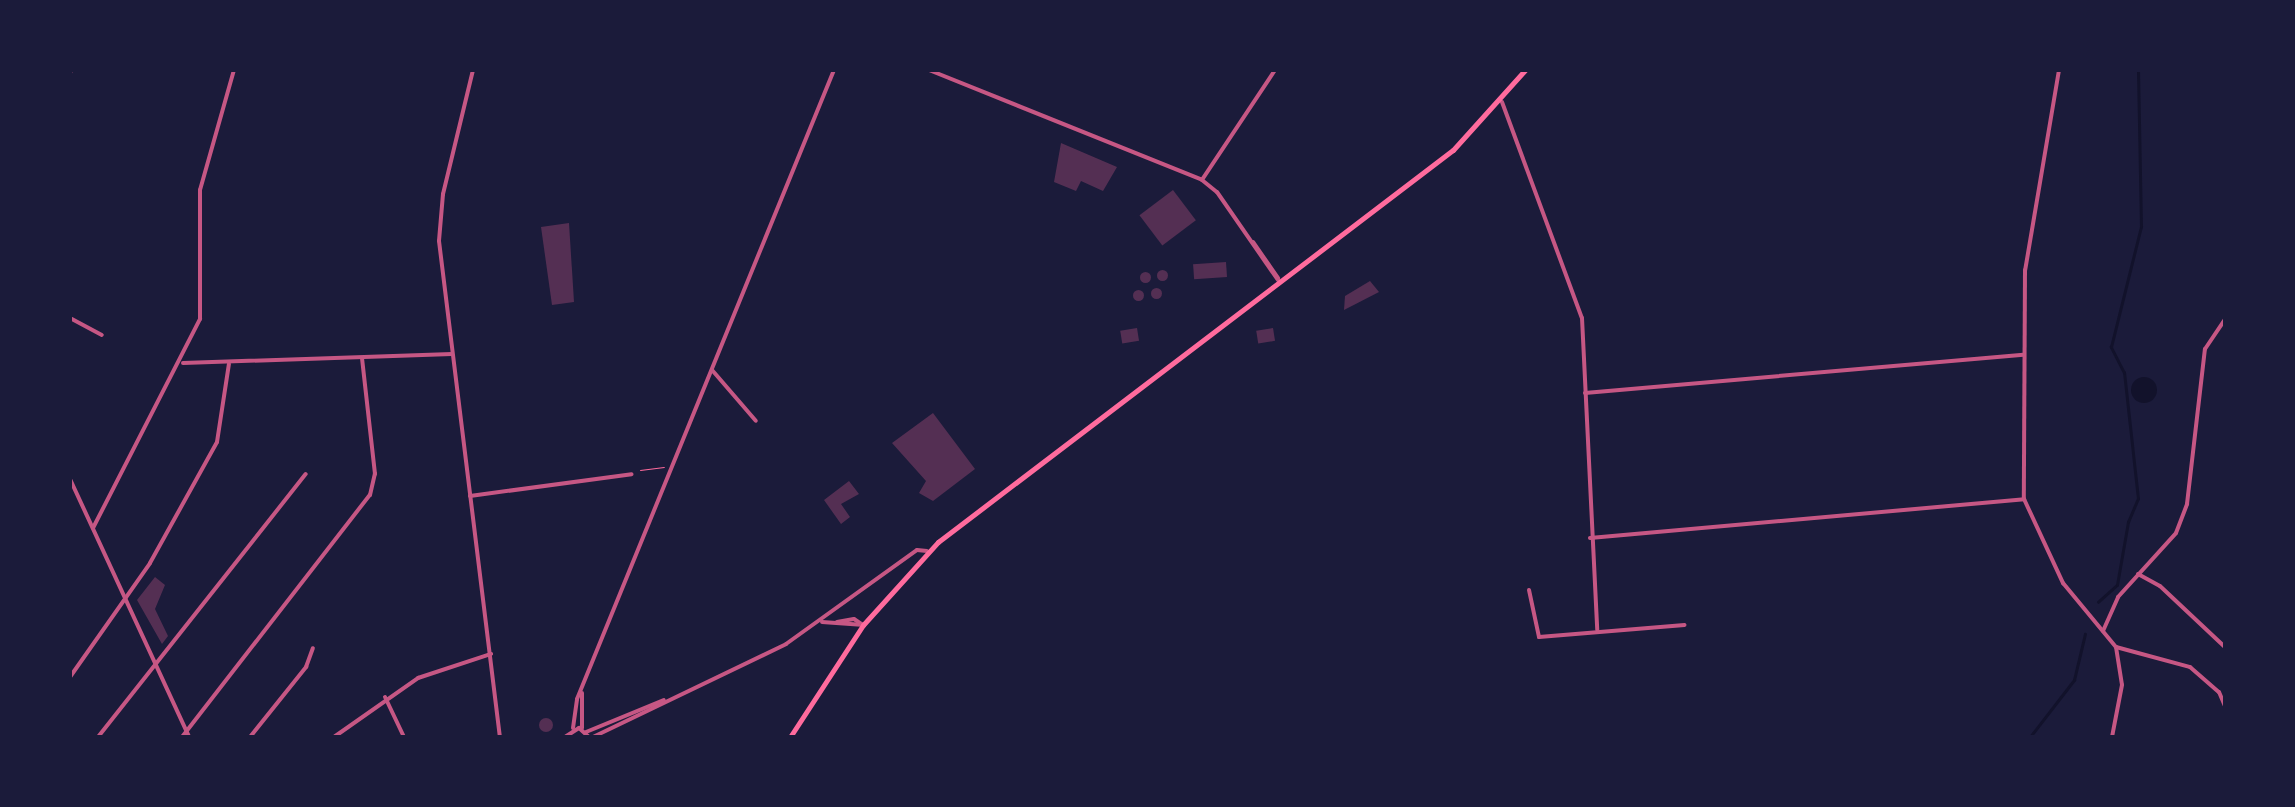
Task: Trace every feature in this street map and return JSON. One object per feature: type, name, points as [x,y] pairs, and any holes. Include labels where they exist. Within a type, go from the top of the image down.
[{"type":"main road","points":[[790,737],[863,625],[927,551],[1454,150],[1502,102],[1525,70]]},
{"type":"street","points":[[93,528],[181,362],[202,307],[201,184],[234,70]]},
{"type":"street","points":[[473,70],[439,219],[500,737]]},
{"type":"street","points":[[565,737],[573,728],[584,684],[834,70]]},
{"type":"street","points":[[929,70],[1202,180],[1279,281]]},
{"type":"street","points":[[1202,180],[1275,70]]},
{"type":"street","points":[[2060,70],[2025,270],[2024,499],[2064,583],[2116,647],[2122,686],[2112,737]]},
{"type":"street","points":[[1502,102],[1578,301],[1597,630]]},
{"type":"street","points":[[70,318],[102,335]]},
{"type":"street","points":[[2103,631],[2138,574],[2176,533],[2188,504],[2205,349],[2225,319]]},
{"type":"street","points":[[181,362],[230,364],[452,354]]},
{"type":"street","points":[[1585,393],[2023,355]]},
{"type":"street","points":[[186,735],[372,489],[362,359]]},
{"type":"street","points":[[70,677],[126,599],[217,442],[230,364]]},
{"type":"street","points":[[712,370],[756,421]]},
{"type":"street","points":[[98,737],[306,474]]},
{"type":"street","points":[[470,496],[632,474]]},
{"type":"street","points":[[70,479],[186,735]]},
{"type":"street","points":[[1590,538],[2024,499]]},
{"type":"street","points":[[573,728],[588,733],[822,622],[917,550],[927,551]]},
{"type":"street","points":[[2138,574],[2160,586],[2225,647]]},
{"type":"street","points":[[1529,590],[1539,637],[1684,625]]},
{"type":"street","points":[[822,622],[854,619],[863,625]]},
{"type":"street","points":[[2116,647],[2190,667],[2219,692],[2225,706]]},
{"type":"street","points":[[250,737],[306,667],[313,648]]},
{"type":"street","points":[[334,737],[385,698],[431,672],[491,654]]},
{"type":"street","points":[[584,684],[588,733]]},
{"type":"street","points":[[385,698],[404,737]]},
{"type":"path","points":[[632,474],[672,468]]},
{"type":"shaded area","points":[[2144,377],[2153,381],[2157,390],[2153,399],[2144,403],[2135,399],[2131,390],[2135,381]]},
{"type":"building","points":[[1061,143],[1117,167],[1103,191],[1081,181],[1076,191],[1054,182]]},
{"type":"building","points":[[1173,190],[1196,220],[1162,246],[1139,215]]},
{"type":"building","points":[[569,223],[574,302],[552,305],[541,227]]},
{"type":"building","points":[[1226,262],[1227,277],[1194,279],[1193,264]]},
{"type":"building","points":[[1162,269],[1168,275],[1162,281],[1156,275]]},
{"type":"building","points":[[1145,271],[1151,277],[1145,283],[1139,277]]},
{"type":"building","points":[[1370,281],[1379,292],[1344,310],[1345,296]]},
{"type":"building","points":[[1156,287],[1162,293],[1156,299],[1150,293]]},
{"type":"building","points":[[1138,289],[1144,295],[1138,301],[1132,295]]},
{"type":"building","points":[[1137,328],[1139,341],[1122,343],[1120,331]]},
{"type":"building","points":[[1273,328],[1275,341],[1258,343],[1256,331]]},
{"type":"building","points":[[933,413],[975,469],[933,501],[919,493],[926,481],[892,443]]},
{"type":"building","points":[[849,481],[859,494],[841,504],[850,517],[841,524],[824,500]]},
{"type":"building","points":[[155,577],[165,585],[155,609],[168,636],[162,644],[137,600]]},
{"type":"building","points":[[546,718],[553,725],[546,732],[539,725]]},
{"type":"waterway","points":[[2098,602],[2117,585],[2128,522],[2138,499],[2124,373],[2111,347],[2141,227],[2138,70]]},
{"type":"waterway","points":[[2030,737],[2074,680],[2085,634]]}]
